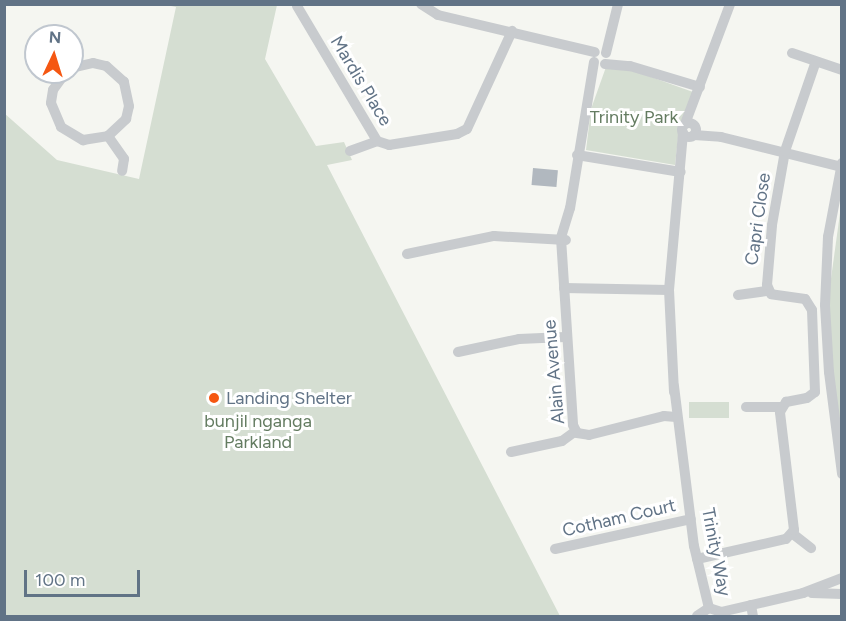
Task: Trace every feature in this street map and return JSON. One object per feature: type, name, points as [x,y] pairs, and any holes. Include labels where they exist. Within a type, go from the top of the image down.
[{"type":"street","points":[[421,4],[438,15],[512,31],[700,87]]},
{"type":"street","name":"Alain Avenue","points":[[618,4],[592,87],[577,155],[563,240],[565,336],[576,431],[589,435],[673,417]]},
{"type":"street","name":"Trinity Way","points":[[730,4],[700,87],[683,158],[669,290],[674,386],[673,417],[681,444],[697,559],[709,608],[721,612],[750,611],[842,578]]},
{"type":"street","name":"Mardis Place","points":[[297,6],[377,141]]},
{"type":"street","points":[[350,151],[377,141],[389,145],[457,134],[467,129],[512,31]]},
{"type":"street","points":[[792,53],[815,64],[842,70]]},
{"type":"street","points":[[57,84],[53,90],[51,103],[61,127],[83,140],[108,136],[119,129],[129,106],[124,82],[105,66],[93,63],[84,65]]},
{"type":"street","name":"Capri Close","points":[[768,291],[770,241],[785,152],[815,64]]},
{"type":"street","points":[[691,130],[841,165],[828,237],[826,271],[827,350],[842,474]]},
{"type":"street","points":[[108,136],[124,159],[122,171]]},
{"type":"street","points":[[577,155],[681,172]]},
{"type":"street","points":[[826,271],[842,195]]},
{"type":"street","points":[[407,254],[494,236],[563,240]]},
{"type":"street","points":[[564,288],[669,290]]},
{"type":"street","name":"Capri Close","points":[[738,295],[768,291],[805,299],[812,310],[815,392],[782,407],[746,407]]},
{"type":"street","points":[[458,352],[519,339],[565,336]]},
{"type":"street","points":[[782,407],[793,534],[811,548]]},
{"type":"street","points":[[511,452],[562,441],[576,431]]},
{"type":"street","name":"Cotham Court","points":[[555,549],[691,519]]},
{"type":"street","points":[[697,559],[776,542],[793,534]]},
{"type":"street","name":"Trinity Way","points":[[803,593],[842,594]]},
{"type":"street","points":[[697,616],[709,608]]},
{"type":"green space","name":"bunjil nganga Parkland","points":[[166,5],[277,5],[265,59],[316,146],[344,142],[352,160],[327,165],[560,616],[5,616],[4,113],[57,160],[139,179],[176,7]]},
{"type":"green space","name":"Trinity Park","points":[[606,67],[626,68],[693,92],[679,129],[675,165],[586,150],[591,109]]},
{"type":"green space","points":[[841,206],[841,443],[832,367],[829,293]]},
{"type":"green space","points":[[689,402],[729,402],[729,418],[689,418]]},
{"type":"building","points":[[533,168],[558,170],[556,187],[532,185]]},
{"type":"place","name":"Landing Shelter","points":[[214,398]]}]
